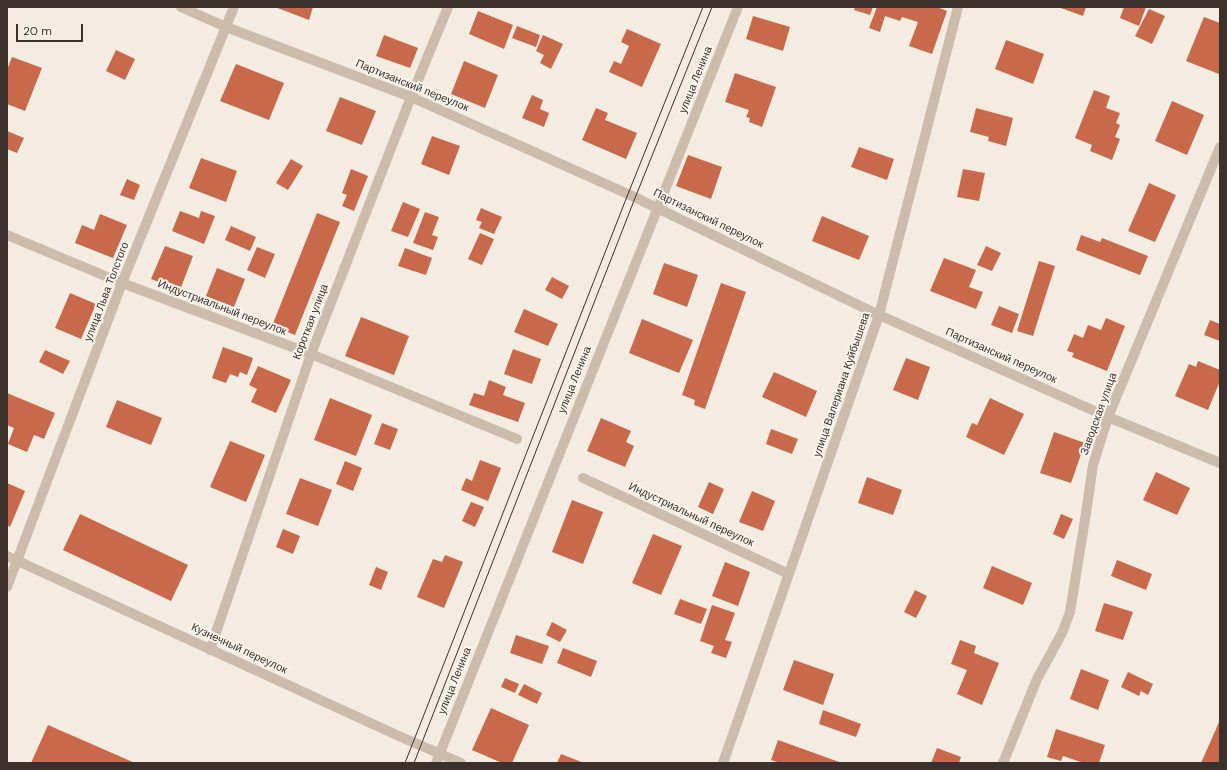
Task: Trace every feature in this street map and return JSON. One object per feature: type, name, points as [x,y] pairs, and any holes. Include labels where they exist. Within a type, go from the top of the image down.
[{"type":"street","name":"Партизанский переулок","points":[[181,7],[226,27],[411,96],[628,194],[879,316],[1108,417],[1220,462]]},
{"type":"street","name":"улица Льва Толстого","points":[[7,587],[122,283],[234,7]]},
{"type":"street","name":"Короткая улица","points":[[210,650],[311,354],[411,96],[448,7]]},
{"type":"street","name":"улица Ленина","points":[[438,758],[738,7]]},
{"type":"street","name":"улица Валериана Куйбышева","points":[[723,763],[879,316],[958,7]]},
{"type":"street","name":"Заводская улица","points":[[1003,763],[1037,679],[1062,633],[1070,612],[1093,465],[1108,417],[1220,147]]},
{"type":"street","name":"Индустриальный переулок","points":[[7,235],[122,283],[311,354],[517,439]]},
{"type":"street","name":"Индустриальный переулок","points":[[583,478],[789,574]]},
{"type":"street","name":"Кузнечный переулок","points":[[7,556],[438,758],[461,763]]},
{"type":"building","points":[[275,7],[313,7],[309,20]]},
{"type":"building","points":[[855,7],[873,7],[870,15],[854,10]]},
{"type":"building","points":[[877,7],[937,7],[947,11],[932,54],[909,46],[918,22],[902,17],[900,21],[885,16],[880,32],[869,28]]},
{"type":"building","points":[[1058,7],[1086,7],[1083,16]]},
{"type":"building","points":[[1124,7],[1146,7],[1139,26],[1120,18]]},
{"type":"building","points":[[1149,9],[1165,16],[1152,44],[1135,36]]},
{"type":"building","points":[[478,11],[513,25],[504,49],[469,34]]},
{"type":"building","points":[[753,16],[790,27],[783,51],[746,39]]},
{"type":"building","points":[[1204,17],[1220,23],[1219,74],[1186,61]]},
{"type":"building","points":[[517,26],[540,35],[536,47],[512,38]]},
{"type":"building","points":[[627,29],[661,44],[642,87],[609,72],[614,61],[621,64],[629,46],[621,42]]},
{"type":"building","points":[[384,35],[418,48],[410,68],[376,56]]},
{"type":"building","points":[[543,35],[563,44],[551,69],[540,63],[544,55],[536,51]]},
{"type":"building","points":[[1006,40],[1044,54],[1033,84],[995,69]]},
{"type":"building","points":[[116,50],[135,59],[125,80],[106,71]]},
{"type":"building","points":[[12,57],[42,68],[25,111],[7,104],[7,70]]},
{"type":"building","points":[[464,61],[498,75],[485,108],[451,94]]},
{"type":"building","points":[[236,64],[284,83],[269,120],[220,101]]},
{"type":"building","points":[[735,73],[776,87],[762,127],[749,122],[750,118],[746,117],[749,110],[725,102]]},
{"type":"building","points":[[1094,90],[1110,96],[1106,108],[1120,113],[1116,123],[1120,125],[1115,137],[1120,139],[1112,160],[1090,151],[1092,145],[1075,138]]},
{"type":"building","points":[[532,95],[543,100],[540,109],[549,113],[544,127],[522,118]]},
{"type":"building","points":[[340,97],[376,111],[362,145],[326,131]]},
{"type":"building","points":[[1172,101],[1204,115],[1187,155],[1155,141]]},
{"type":"building","points":[[596,108],[608,113],[605,120],[637,133],[626,159],[582,140]]},
{"type":"building","points":[[976,108],[1013,118],[1006,146],[988,141],[989,137],[970,132]]},
{"type":"building","points":[[7,131],[24,138],[17,153],[7,149]]},
{"type":"building","points":[[432,136],[460,146],[449,175],[421,164]]},
{"type":"building","points":[[859,147],[894,159],[887,180],[851,167]]},
{"type":"building","points":[[688,155],[722,167],[711,199],[676,186]]},
{"type":"building","points":[[201,158],[237,171],[226,202],[189,188]]},
{"type":"building","points":[[291,159],[303,166],[288,190],[276,183]]},
{"type":"building","points":[[351,169],[368,176],[354,211],[342,206],[347,195],[342,193]]},
{"type":"building","points":[[963,169],[985,173],[979,201],[957,197]]},
{"type":"building","points":[[127,179],[140,185],[134,200],[120,195]]},
{"type":"building","points":[[1149,183],[1176,195],[1155,242],[1128,231]]},
{"type":"building","points":[[403,202],[420,209],[408,237],[391,231]]},
{"type":"building","points":[[481,208],[502,217],[494,234],[479,228],[482,222],[476,220]]},
{"type":"building","points":[[180,211],[199,218],[201,211],[215,216],[204,244],[172,231]]},
{"type":"building","points":[[425,212],[439,217],[432,235],[438,237],[433,250],[413,243]]},
{"type":"building","points":[[317,213],[340,222],[295,335],[272,326]]},
{"type":"building","points":[[100,214],[127,225],[113,258],[75,243],[82,225],[94,230]]},
{"type":"building","points":[[822,216],[869,236],[859,260],[812,241]]},
{"type":"building","points":[[231,226],[256,237],[250,251],[225,240]]},
{"type":"building","points":[[480,233],[494,239],[482,265],[468,259]]},
{"type":"building","points":[[1081,235],[1100,242],[1102,238],[1148,256],[1140,275],[1076,250]]},
{"type":"building","points":[[165,246],[193,256],[180,290],[151,279]]},
{"type":"building","points":[[986,246],[1001,253],[992,271],[977,265]]},
{"type":"building","points":[[257,247],[275,254],[265,278],[247,270]]},
{"type":"building","points":[[405,248],[432,258],[426,275],[398,266]]},
{"type":"building","points":[[944,258],[976,270],[969,287],[983,292],[976,309],[930,291]]},
{"type":"building","points":[[1039,261],[1055,266],[1033,336],[1017,331]]},
{"type":"building","points":[[664,263],[698,275],[687,307],[653,294]]},
{"type":"building","points":[[217,268],[245,279],[234,307],[206,296]]},
{"type":"building","points":[[552,277],[569,286],[562,299],[545,290]]},
{"type":"building","points":[[721,283],[746,292],[705,409],[694,405],[695,400],[682,395]]},
{"type":"building","points":[[70,293],[96,304],[81,339],[55,328]]},
{"type":"building","points":[[999,306],[1019,314],[1012,333],[991,325]]},
{"type":"building","points":[[524,309],[558,324],[548,346],[514,332]]},
{"type":"building","points":[[361,317],[409,336],[394,375],[345,356]]},
{"type":"building","points":[[1106,318],[1125,326],[1107,371],[1072,357],[1074,353],[1067,351],[1074,334],[1083,338],[1088,325],[1101,330]]},
{"type":"building","points":[[642,319],[693,340],[679,373],[629,353]]},
{"type":"building","points":[[1210,320],[1220,324],[1220,341],[1204,335]]},
{"type":"building","points":[[223,347],[253,358],[247,375],[240,372],[238,377],[230,374],[226,383],[212,378]]},
{"type":"building","points":[[513,349],[541,359],[532,384],[504,374]]},
{"type":"building","points":[[45,350],[70,361],[63,374],[39,362]]},
{"type":"building","points":[[906,358],[930,367],[918,400],[893,390]]},
{"type":"building","points":[[1198,361],[1220,370],[1220,381],[1208,410],[1175,396],[1189,364],[1196,367]]},
{"type":"building","points":[[258,366],[291,380],[276,413],[251,402],[257,389],[249,385]]},
{"type":"building","points":[[774,372],[817,391],[806,417],[762,397]]},
{"type":"building","points":[[489,380],[506,387],[503,395],[525,403],[518,422],[469,405],[474,393],[484,396]]},
{"type":"building","points":[[7,393],[55,413],[44,439],[34,435],[27,452],[8,444],[14,428],[7,425]]},
{"type":"building","points":[[330,398],[372,415],[356,456],[314,440]]},
{"type":"building","points":[[990,398],[1024,414],[1004,455],[966,437],[972,423],[977,425]]},
{"type":"building","points":[[117,400],[162,418],[151,445],[106,427]]},
{"type":"building","points":[[601,418],[631,431],[626,442],[634,446],[625,467],[587,451]]},
{"type":"building","points":[[382,423],[398,429],[390,450],[374,444]]},
{"type":"building","points":[[771,429],[798,439],[792,454],[766,444]]},
{"type":"building","points":[[1054,432],[1085,443],[1071,483],[1040,473]]},
{"type":"building","points":[[230,441],[265,455],[246,502],[210,487]]},
{"type":"building","points":[[480,460],[501,468],[488,501],[461,490],[466,478],[472,481]]},
{"type":"building","points":[[345,461],[362,468],[353,491],[336,484]]},
{"type":"building","points":[[1156,472],[1190,488],[1177,515],[1143,500]]},
{"type":"building","points":[[867,477],[902,490],[893,515],[858,503]]},
{"type":"building","points":[[300,478],[332,490],[318,526],[286,514]]},
{"type":"building","points":[[709,482],[724,489],[713,514],[698,507]]},
{"type":"building","points":[[7,483],[25,491],[10,527],[7,525]]},
{"type":"building","points":[[752,491],[775,501],[763,531],[739,522]]},
{"type":"building","points":[[572,500],[603,512],[583,564],[552,552]]},
{"type":"building","points":[[471,502],[484,507],[475,527],[462,521]]},
{"type":"building","points":[[80,514],[188,565],[171,601],[63,550]]},
{"type":"building","points":[[1061,514],[1073,519],[1064,539],[1053,534]]},
{"type":"building","points":[[283,529],[300,536],[293,554],[276,547]]},
{"type":"building","points":[[653,534],[682,546],[661,595],[632,583]]},
{"type":"building","points":[[445,555],[463,562],[444,608],[417,597],[433,559],[442,562]]},
{"type":"building","points":[[1117,560],[1152,574],[1146,590],[1111,576]]},
{"type":"building","points":[[725,562],[750,572],[738,606],[712,596]]},
{"type":"building","points":[[992,566],[1032,583],[1023,605],[983,588]]},
{"type":"building","points":[[376,567],[388,572],[381,590],[369,585]]},
{"type":"building","points":[[915,590],[927,596],[916,618],[904,612]]},
{"type":"building","points":[[680,599],[707,609],[701,624],[674,614]]},
{"type":"building","points":[[1104,603],[1133,612],[1123,640],[1095,631]]},
{"type":"building","points":[[712,605],[735,613],[725,640],[732,642],[726,658],[711,653],[714,646],[700,641]]},
{"type":"building","points":[[552,622],[567,630],[560,642],[546,635]]},
{"type":"building","points":[[516,635],[549,646],[542,664],[510,653]]},
{"type":"building","points":[[960,640],[976,646],[974,653],[999,663],[982,705],[957,694],[967,670],[951,664]]},
{"type":"building","points":[[563,648],[597,661],[591,677],[557,663]]},
{"type":"building","points":[[794,660],[834,674],[823,705],[783,690]]},
{"type":"building","points":[[1081,669],[1109,680],[1098,710],[1070,699]]},
{"type":"building","points":[[1128,672],[1153,684],[1148,695],[1141,691],[1139,696],[1121,687]]},
{"type":"building","points":[[505,678],[519,684],[515,693],[501,687]]},
{"type":"building","points":[[524,684],[542,693],[537,704],[518,695]]},
{"type":"building","points":[[491,708],[529,725],[512,763],[502,763],[472,750]]},
{"type":"building","points":[[823,710],[861,724],[856,737],[819,724]]},
{"type":"building","points":[[1220,720],[1220,763],[1201,763]]},
{"type":"building","points":[[48,725],[135,763],[31,763]]},
{"type":"building","points":[[1056,729],[1105,745],[1099,763],[1084,763],[1063,756],[1061,761],[1047,757]]},
{"type":"building","points":[[778,740],[842,763],[780,763],[771,760]]},
{"type":"building","points":[[937,748],[961,757],[959,763],[931,763]]},
{"type":"building","points":[[561,754],[584,763],[557,763]]},
{"type":"tram line","points":[[405,763],[703,7]]},
{"type":"tram line","points":[[414,763],[635,198],[712,7]]}]
